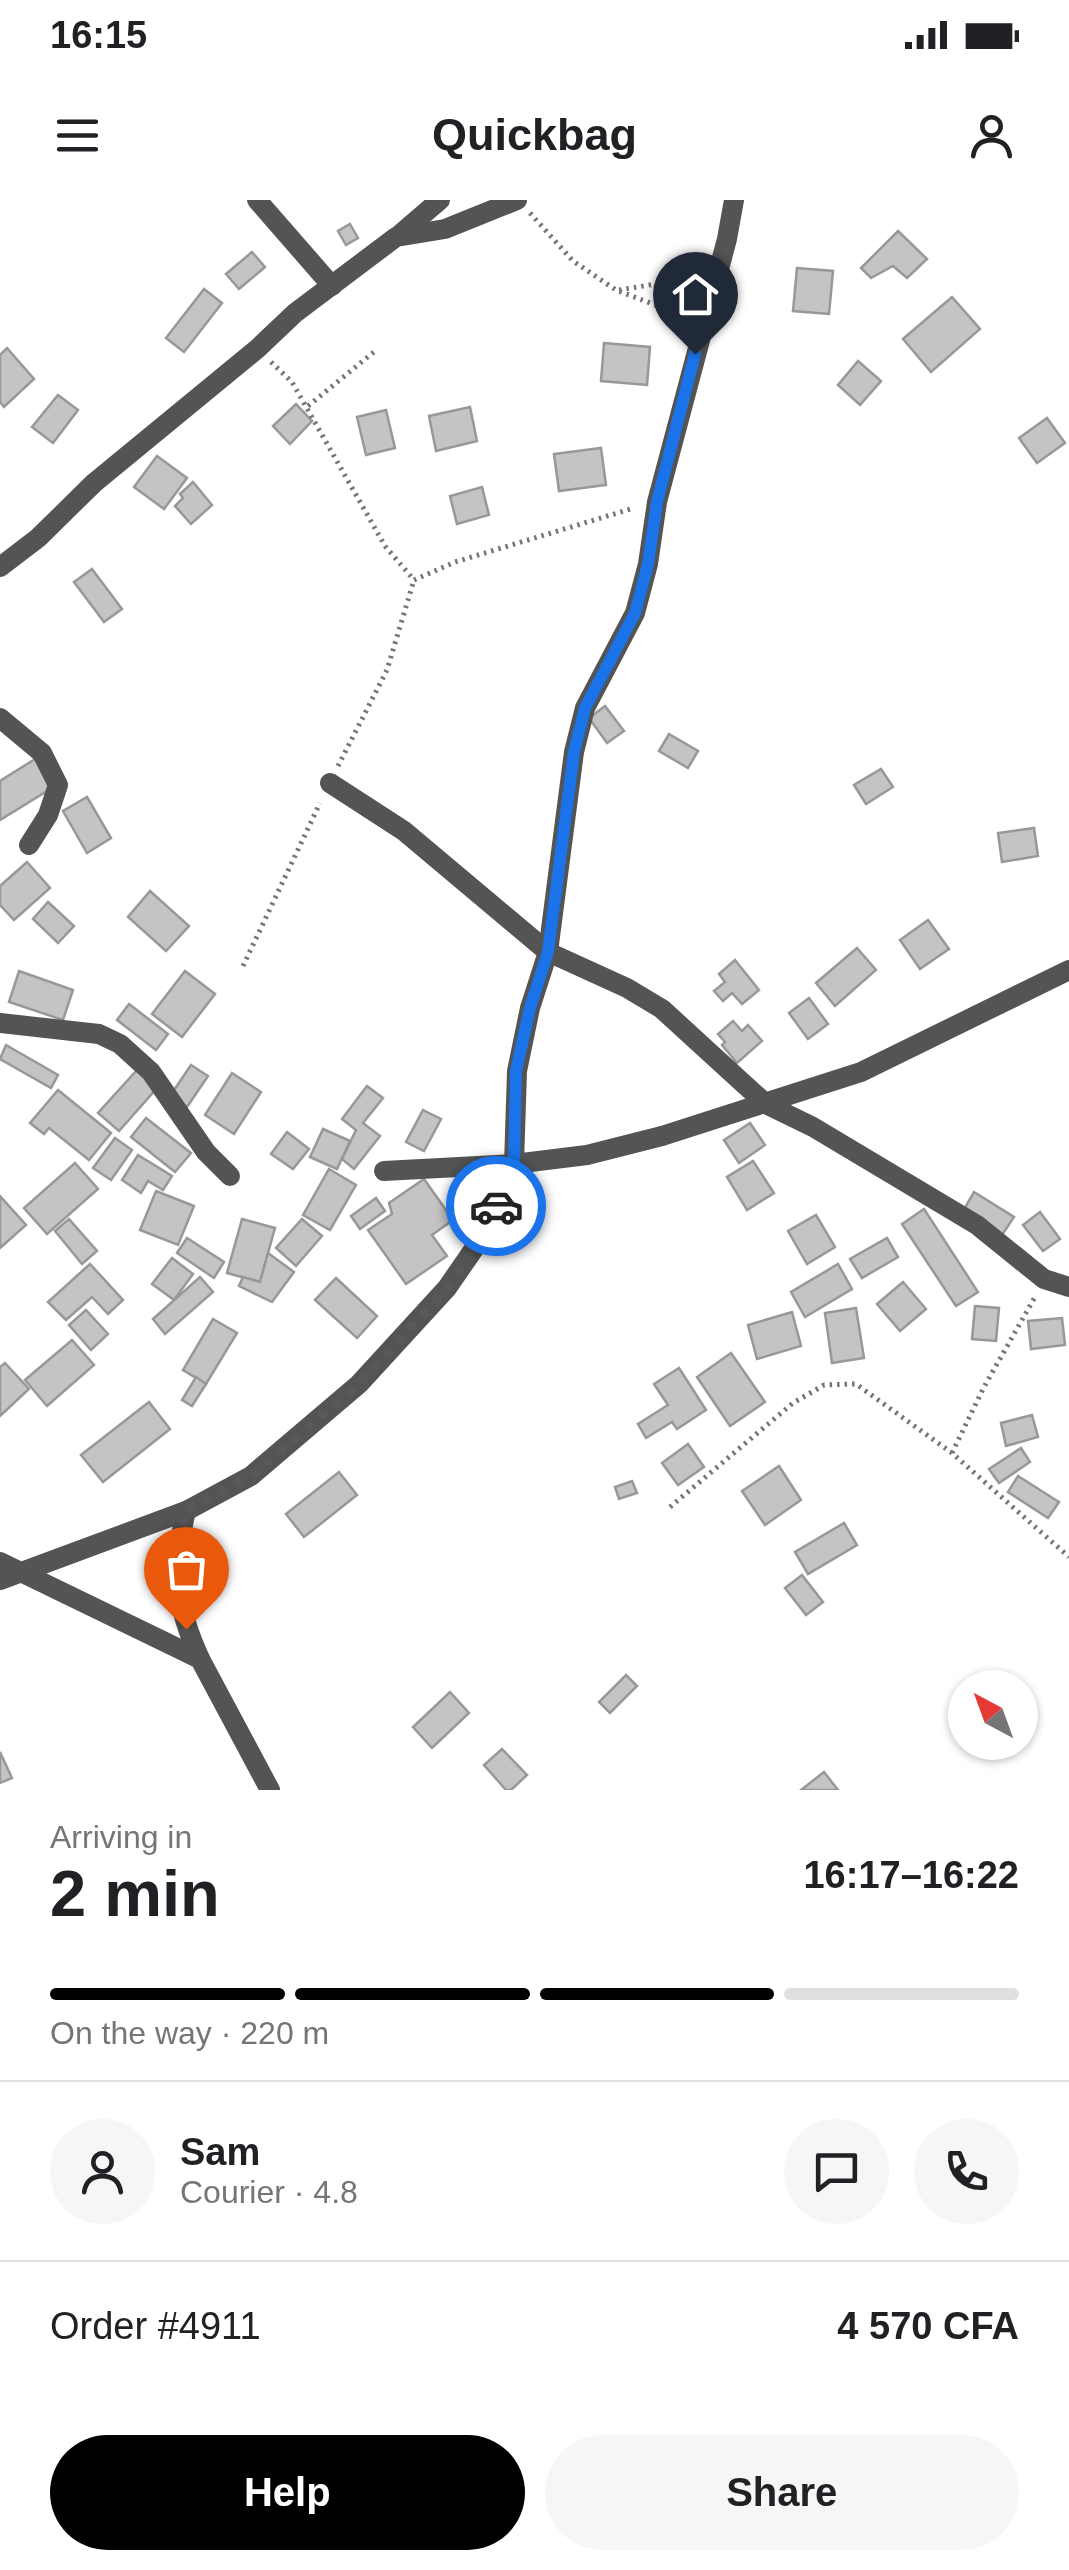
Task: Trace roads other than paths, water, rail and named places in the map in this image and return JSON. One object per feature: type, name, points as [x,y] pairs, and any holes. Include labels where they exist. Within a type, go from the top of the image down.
[{"type":"street","points":[[258,200],[332,286]]},
{"type":"street","points":[[0,567],[295,313],[440,200]]},
{"type":"street","points":[[10,1576],[186,1511],[251,1476],[359,1384],[447,1288],[485,1233],[514,1164],[516,1071],[548,952],[574,752],[585,708],[635,613],[648,564],[657,502],[734,200]]},
{"type":"street","points":[[396,237],[445,230],[523,206]]},
{"type":"street","points":[[0,718],[42,754],[58,785],[48,815],[28,844]]},
{"type":"street","points":[[330,783],[404,831],[548,952],[627,988],[662,1009],[766,1104],[813,1127],[977,1225],[1044,1279],[1069,1287]]},
{"type":"street","points":[[384,1170],[514,1164],[587,1154],[766,1104],[861,1072],[1069,970]]},
{"type":"street","points":[[0,1023],[99,1034],[120,1044],[151,1072],[206,1152],[230,1176]]},
{"type":"street","points":[[186,1511],[176,1559],[176,1595],[200,1659],[270,1790]]},
{"type":"street","points":[[0,1562],[10,1576],[200,1659]]}]
